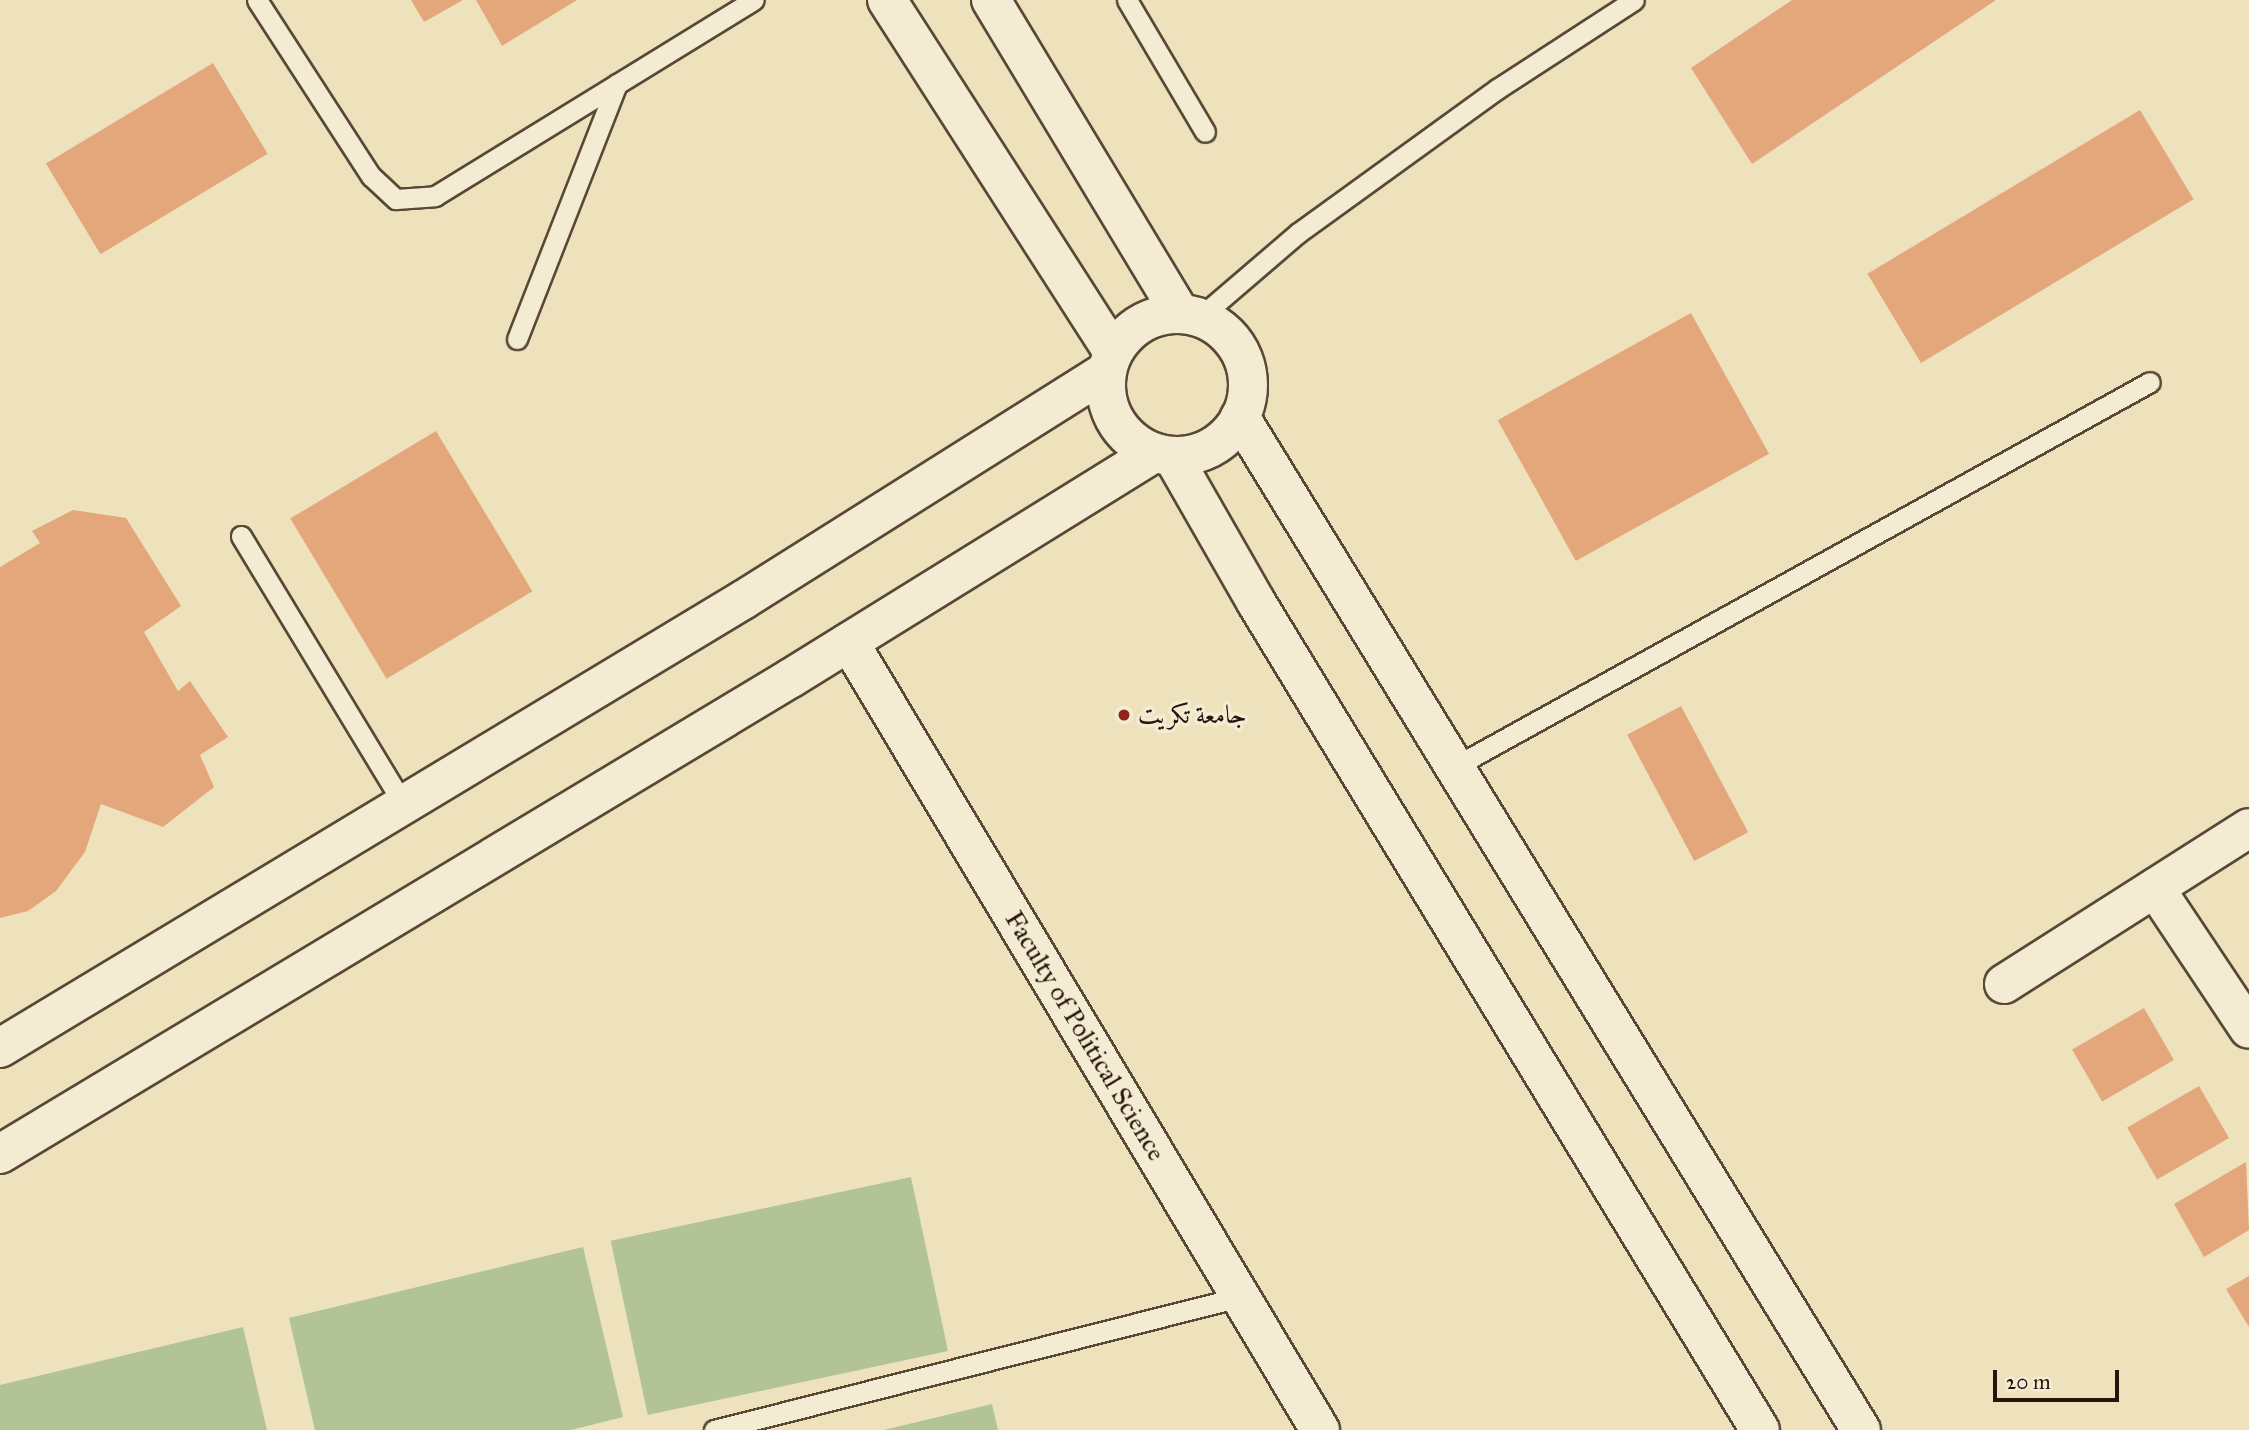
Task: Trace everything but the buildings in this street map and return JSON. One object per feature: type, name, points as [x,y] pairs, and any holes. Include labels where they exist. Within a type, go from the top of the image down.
[{"type":"street","points":[[887,0],[1110,362],[1110,412],[1135,444],[1163,455],[1256,602],[1760,1430]]},
{"type":"street","points":[[0,1154],[1163,455],[1212,447],[1240,417],[1247,398],[1243,358],[1233,341],[1190,315],[991,0]]},
{"type":"street","points":[[0,1048],[743,600],[1110,362],[1141,323],[1190,315]]},
{"type":"street","points":[[1240,417],[1861,1430]]},
{"type":"street","name":"Faculty of Political Science","points":[[849,642],[1320,1430]]},
{"type":"street","points":[[2004,984],[2249,828]]},
{"type":"street","points":[[2155,888],[2249,1029]]},
{"type":"lane","points":[[257,0],[371,176],[396,199],[435,196],[754,0]]},
{"type":"lane","points":[[1127,0],[1205,132]]},
{"type":"lane","points":[[1190,315],[1497,89],[1634,0]]},
{"type":"lane","points":[[517,339],[617,84]]},
{"type":"lane","points":[[1454,767],[2150,382]]},
{"type":"lane","points":[[241,536],[404,805]]},
{"type":"lane","points":[[713,1430],[1240,1297]]},
{"type":"green space","points":[[911,1177],[948,1351],[648,1415],[611,1241]]},
{"type":"green space","points":[[583,1247],[623,1417],[571,1430],[315,1430],[289,1318]]},
{"type":"green space","points":[[243,1327],[267,1430],[0,1430],[0,1385]]},
{"type":"green space","points":[[992,1404],[998,1430],[884,1430]]},
{"type":"place","name":"جامعة تكريت","points":[[1124,715]]}]
